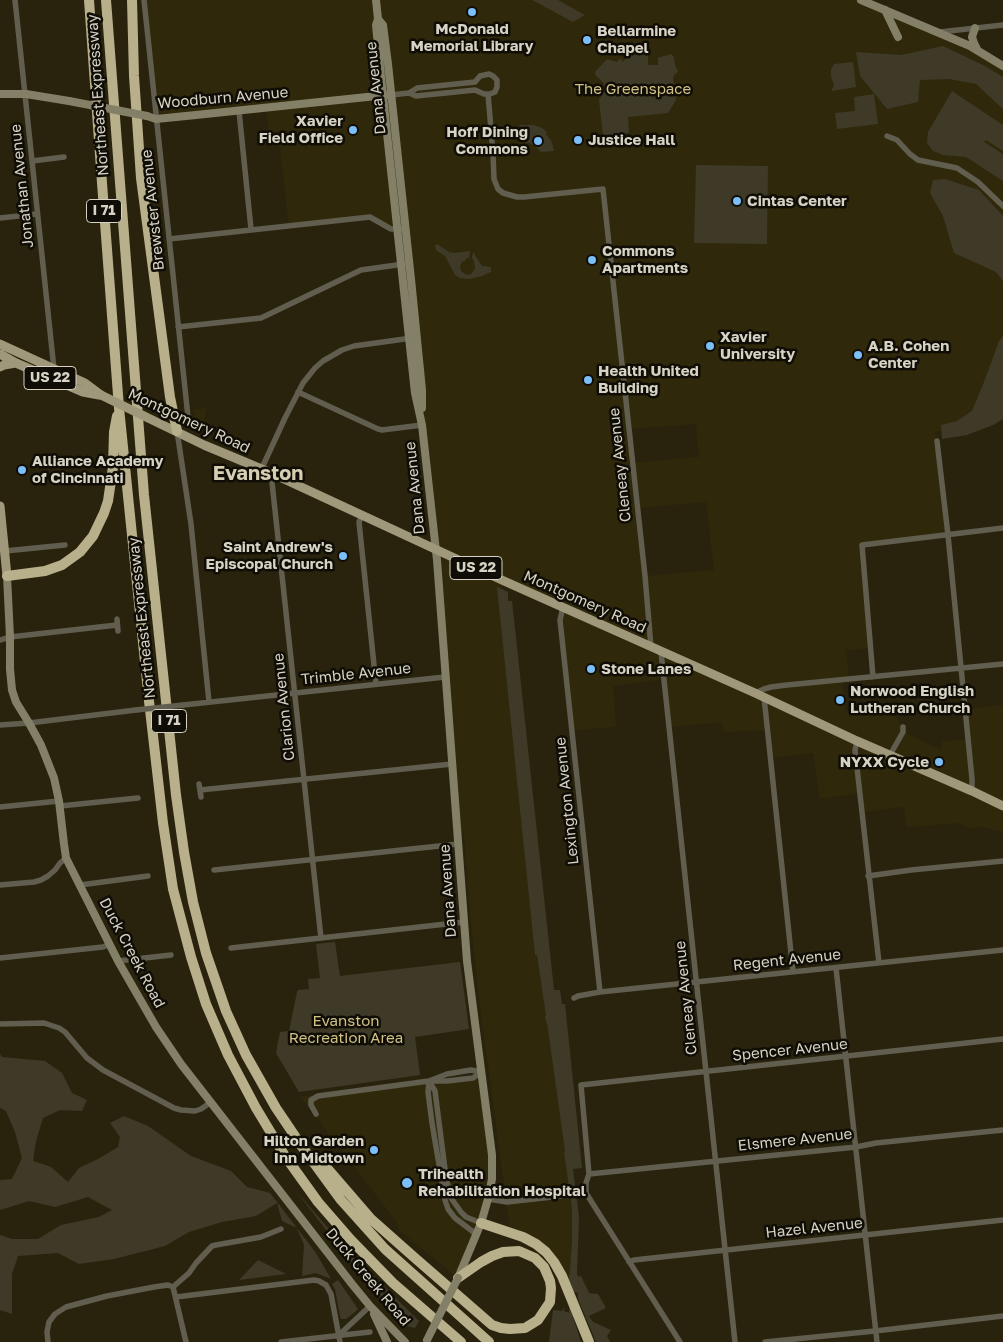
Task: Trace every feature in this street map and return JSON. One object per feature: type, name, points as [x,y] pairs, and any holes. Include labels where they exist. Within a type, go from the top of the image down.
[{"type":"highway","name":"Northeast Expressway","points":[[89,0],[119,408],[149,701],[163,823],[173,889],[191,957],[206,1004],[228,1055],[256,1108],[285,1156],[318,1202],[351,1240],[393,1283],[461,1342]]},
{"type":"highway","name":"Northeast Expressway","points":[[106,0],[144,495],[175,786],[184,852],[206,953],[226,1011],[246,1055],[276,1108],[341,1200],[385,1249],[489,1342]]},
{"type":"highway","points":[[132,0],[134,76],[141,178],[176,431]]},
{"type":"highway","points":[[8,576],[55,568],[75,556],[93,536],[108,501],[113,467],[114,432],[119,408]]},
{"type":"highway","points":[[312,1160],[328,1168],[371,1219],[492,1325],[510,1329],[525,1328],[538,1320],[550,1302],[550,1281],[544,1267],[535,1258],[519,1251],[503,1252],[492,1256],[458,1278]]},
{"type":"highway","points":[[481,1223],[523,1237],[546,1252],[562,1276],[589,1342]]},
{"type":"main road","name":"Montgomery Road","points":[[0,344],[85,383],[101,395],[176,431],[1003,806]]},
{"type":"main road","name":"Montgomery Road","points":[[0,354],[16,363],[83,392],[101,395]]},
{"type":"main road","points":[[0,367],[16,363]]},
{"type":"main road","name":"Duck Creek Road","points":[[0,506],[8,576]]},
{"type":"street","name":"Jonathan Avenue","points":[[15,0],[54,369]]},
{"type":"street","name":"Brewster Avenue","points":[[144,0],[188,417]]},
{"type":"street","name":"Dana Avenue","points":[[376,0],[378,19],[376,25],[387,95],[413,338],[422,390],[422,425],[436,550],[466,961],[492,1154],[492,1179],[481,1223],[458,1278],[426,1341]]},
{"type":"street","points":[[861,0],[954,38],[977,49],[1003,66]]},
{"type":"street","points":[[886,10],[898,37]]},
{"type":"street","points":[[938,33],[1003,26]]},
{"type":"street","points":[[975,28],[972,37],[977,49]]},
{"type":"street","points":[[387,95],[409,93],[417,88],[475,82],[480,76],[489,74],[497,80],[495,92],[488,94],[475,90],[416,96],[409,93]]},
{"type":"street","name":"Woodburn Avenue","points":[[0,94],[26,94],[70,101],[156,119],[387,95]]},
{"type":"street","name":"Cleneay Avenue","points":[[488,94],[494,153],[494,179],[498,189],[503,193],[517,197],[603,189],[651,647]]},
{"type":"street","points":[[239,111],[251,229]]},
{"type":"street","points":[[886,136],[897,140],[918,160],[957,168],[978,182],[1003,206]]},
{"type":"street","points":[[32,161],[64,157]]},
{"type":"street","points":[[0,218],[37,214]]},
{"type":"street","points":[[169,238],[370,217],[391,229],[402,229]]},
{"type":"street","points":[[178,327],[261,318],[361,270],[406,264]]},
{"type":"street","points":[[261,470],[298,392],[315,368],[331,355],[342,350],[364,344],[413,338]]},
{"type":"street","points":[[298,392],[378,429],[422,425]]},
{"type":"street","points":[[176,431],[190,524],[209,702]]},
{"type":"street","points":[[936,441],[948,534],[972,791]]},
{"type":"street","name":"Clarion Avenue","points":[[271,474],[321,938]]},
{"type":"street","points":[[362,516],[359,522],[376,684]]},
{"type":"street","points":[[873,676],[862,545],[1003,528]]},
{"type":"street","points":[[5,551],[65,545]]},
{"type":"street","name":"Duck Creek Road","points":[[8,576],[12,690],[16,702],[29,722],[48,761],[56,782],[66,858],[118,961],[181,1064],[370,1306],[405,1342]]},
{"type":"street","name":"Lexington Avenue","points":[[563,607],[560,620],[600,992]]},
{"type":"street","points":[[0,640],[10,637],[117,625]]},
{"type":"street","name":"Cleneay Avenue","points":[[661,652],[717,1160],[735,1342]]},
{"type":"street","points":[[793,972],[759,695],[764,689],[771,687],[1003,664]]},
{"type":"street","name":"Trimble Avenue","points":[[0,724],[445,677]]},
{"type":"street","points":[[890,755],[903,732],[903,727]]},
{"type":"street","points":[[857,741],[855,750],[878,963]]},
{"type":"street","points":[[201,797],[200,787],[452,764]]},
{"type":"street","points":[[0,807],[138,798]]},
{"type":"street","points":[[214,870],[458,844]]},
{"type":"street","points":[[0,885],[41,880],[55,870],[66,858]]},
{"type":"street","points":[[868,876],[1003,861]]},
{"type":"street","points":[[80,885],[148,876]]},
{"type":"street","points":[[231,948],[464,922]]},
{"type":"street","points":[[0,958],[102,947],[110,944]]},
{"type":"street","name":"Regent Avenue","points":[[574,998],[600,992],[1003,950]]},
{"type":"street","points":[[118,961],[170,955]]},
{"type":"street","points":[[836,968],[866,1234],[876,1342]]},
{"type":"street","points":[[0,1024],[44,1023],[59,1028],[99,1068],[174,1108],[195,1111],[202,1109],[211,1102]]},
{"type":"street","name":"Spencer Avenue","points":[[589,1174],[580,1085],[1003,1040]]},
{"type":"street","points":[[316,1114],[310,1100],[318,1096],[429,1081],[446,1074],[472,1070],[481,1072]]},
{"type":"street","points":[[429,1081],[435,1091],[446,1177],[451,1198],[466,1217],[481,1223]]},
{"type":"street","points":[[429,1081],[428,1092],[432,1123],[445,1200],[448,1209],[455,1218],[476,1234]]},
{"type":"street","name":"Elsmere Avenue","points":[[589,1174],[1003,1130]]},
{"type":"street","points":[[589,1174],[586,1182],[586,1193],[589,1200],[680,1342]]},
{"type":"street","points":[[488,1199],[506,1202],[570,1195]]},
{"type":"street","name":"Hazel Avenue","points":[[629,1262],[1003,1220]]},
{"type":"street","points":[[173,1287],[189,1273],[212,1246],[261,1237],[281,1230]]},
{"type":"street","points":[[176,1297],[314,1280],[324,1283],[331,1294],[340,1339]]},
{"type":"street","points":[[48,1342],[49,1322],[55,1314],[66,1306],[154,1287],[168,1285],[173,1287]]},
{"type":"street","points":[[173,1287],[186,1342]]},
{"type":"street","points":[[340,1339],[370,1306],[387,1342]]},
{"type":"street","points":[[765,1342],[1003,1316]]},
{"type":"street","points":[[281,1342],[340,1339],[370,1332]]},
{"type":"shaded area","name":"Xavier University","points":[[144,0],[861,0],[938,33],[1003,66],[1003,407],[959,427],[935,432],[948,535],[862,545],[870,648],[846,650],[849,679],[842,680],[846,712],[889,708],[903,727],[903,732],[942,750],[942,742],[968,739],[965,709],[1003,705],[1003,832],[982,827],[969,828],[961,823],[907,827],[904,807],[862,812],[860,793],[820,799],[813,753],[770,758],[767,730],[724,732],[722,722],[669,727],[664,679],[613,686],[616,727],[572,730],[560,620],[563,607],[502,580],[501,587],[510,667],[522,827],[535,954],[537,954],[547,1022],[572,1209],[572,1239],[568,1280],[538,1240],[510,1226],[480,1006],[464,833],[457,833],[436,549],[406,229],[398,229],[374,218],[289,226],[280,145],[271,146],[266,108],[156,119]],"holes":[[[696,424],[699,457],[632,463],[630,429]],[[706,502],[714,570],[645,576],[637,508]]]},
{"type":"shaded area","points":[[206,408],[203,431],[197,428],[194,410]]},
{"type":"shaded area","points":[[481,1072],[492,1155],[491,1187],[458,1278],[399,1230],[396,1221],[300,1096],[318,1096],[473,1078]]},
{"type":"green space","points":[[532,0],[558,0],[585,15],[573,22]]},
{"type":"green space","points":[[943,46],[985,66],[1003,77],[1003,109],[976,84],[949,79],[920,80],[918,102],[887,109],[860,76],[856,52],[901,55]]},
{"type":"green space","name":"The Greenspace","points":[[643,49],[648,50],[648,65],[658,65],[658,58],[671,54],[674,57],[678,71],[673,77],[676,100],[668,113],[628,117],[629,133],[603,136],[599,100],[604,92],[604,84],[596,76],[595,72],[607,59],[617,62],[621,58],[622,62],[627,58],[626,51],[633,56]]},
{"type":"green space","points":[[853,62],[856,87],[831,91],[834,86],[831,70],[834,64]]},
{"type":"green space","points":[[952,91],[1003,125],[1003,151],[986,140],[984,142],[1003,154],[1003,181],[966,157],[943,155],[933,151],[927,143],[928,132]]},
{"type":"green space","points":[[874,94],[878,124],[837,129],[835,113],[855,111],[854,97]]},
{"type":"green space","points":[[520,125],[534,125],[542,128],[547,132],[546,134],[552,142],[554,151],[541,152],[529,143],[522,143]]},
{"type":"green space","points":[[696,165],[768,166],[767,244],[694,243]]},
{"type":"green space","points":[[945,179],[979,190],[1003,216],[1003,281],[996,272],[954,253],[943,216],[930,193],[933,180]]},
{"type":"green space","points":[[437,244],[449,252],[470,251],[469,258],[466,258],[460,266],[461,271],[465,274],[470,275],[475,269],[472,258],[473,252],[482,266],[491,267],[491,272],[470,279],[460,278],[455,275],[445,256],[436,250],[435,246]]},
{"type":"green space","points":[[1003,336],[1003,419],[967,435],[942,439],[941,425],[957,421],[972,411],[999,341]]},
{"type":"green space","points":[[497,587],[508,592],[508,601],[512,601],[554,990],[560,990],[562,1004],[565,1004],[582,1168],[573,1169],[579,1218],[577,1274],[578,1277],[581,1276],[589,1293],[598,1294],[606,1308],[589,1316],[593,1322],[611,1330],[607,1336],[610,1342],[596,1342],[578,1299],[578,1293],[574,1292],[573,1317],[581,1342],[549,1342],[553,1310],[562,1311],[565,1307],[564,1311],[569,1313],[570,1287],[568,1282],[572,1239],[572,1209],[546,1016],[537,955],[535,955]]},
{"type":"green space","name":"Evanston Recreation Area","points":[[335,942],[340,976],[460,962],[469,1029],[415,1037],[420,1075],[299,1092],[276,1053],[280,1032],[289,1031],[298,990],[309,989],[308,979],[320,978],[316,944]]},
{"type":"green space","points":[[0,1054],[2,1057],[45,1061],[62,1073],[72,1093],[87,1100],[82,1111],[60,1110],[43,1118],[36,1141],[33,1161],[51,1167],[68,1182],[79,1168],[118,1147],[120,1137],[110,1123],[124,1116],[148,1126],[191,1156],[231,1171],[247,1187],[270,1193],[297,1228],[282,1221],[277,1203],[256,1216],[222,1222],[189,1232],[165,1246],[114,1259],[79,1264],[58,1253],[18,1256],[12,1274],[12,1314],[0,1310],[0,1235],[12,1239],[38,1239],[61,1225],[99,1217],[112,1210],[88,1197],[55,1207],[29,1201],[0,1210],[0,1180],[12,1179],[22,1158],[15,1132],[6,1111],[0,1108]]},
{"type":"green space","points":[[296,1191],[346,1249],[419,1321],[415,1328],[407,1326],[377,1296]]},
{"type":"green space","points":[[297,1228],[316,1253],[331,1279],[316,1273],[302,1276],[304,1245]]},
{"type":"green space","points":[[258,1260],[286,1274],[239,1280]]},
{"type":"green space","points":[[338,1280],[358,1309],[346,1319],[341,1319],[335,1289],[332,1284]]},
{"type":"place","name":"McDonald Memorial Library","points":[[472,12]]},
{"type":"place","name":"Bellarmine Chapel","points":[[587,40]]},
{"type":"place","name":"Xavier Field Office","points":[[353,130]]},
{"type":"place","name":"Justice Hall","points":[[578,140]]},
{"type":"place","name":"Hoff Dining Commons","points":[[538,141]]},
{"type":"place","name":"Cintas Center","points":[[737,201]]},
{"type":"place","name":"Commons Apartments","points":[[592,260]]},
{"type":"place","name":"Xavier University","points":[[710,346]]},
{"type":"place","name":"A.B. Cohen Center","points":[[858,355]]},
{"type":"place","name":"Health United Building","points":[[588,380]]},
{"type":"place","name":"Alliance Academy of Cincinnati","points":[[22,470]]},
{"type":"place","name":"Saint Andrew's Episcopal Church","points":[[343,556]]},
{"type":"place","name":"Stone Lanes","points":[[591,669]]},
{"type":"place","name":"Norwood English Lutheran Church","points":[[840,700]]},
{"type":"place","name":"NYXX Cycle","points":[[939,762]]},
{"type":"place","name":"Hilton Garden Inn Midtown","points":[[374,1150]]},
{"type":"place","name":"Trihealth Rehabilitation Hospital","points":[[407,1183]]},
{"type":"district","name":"Evanston","points":[[258,474]]}]
